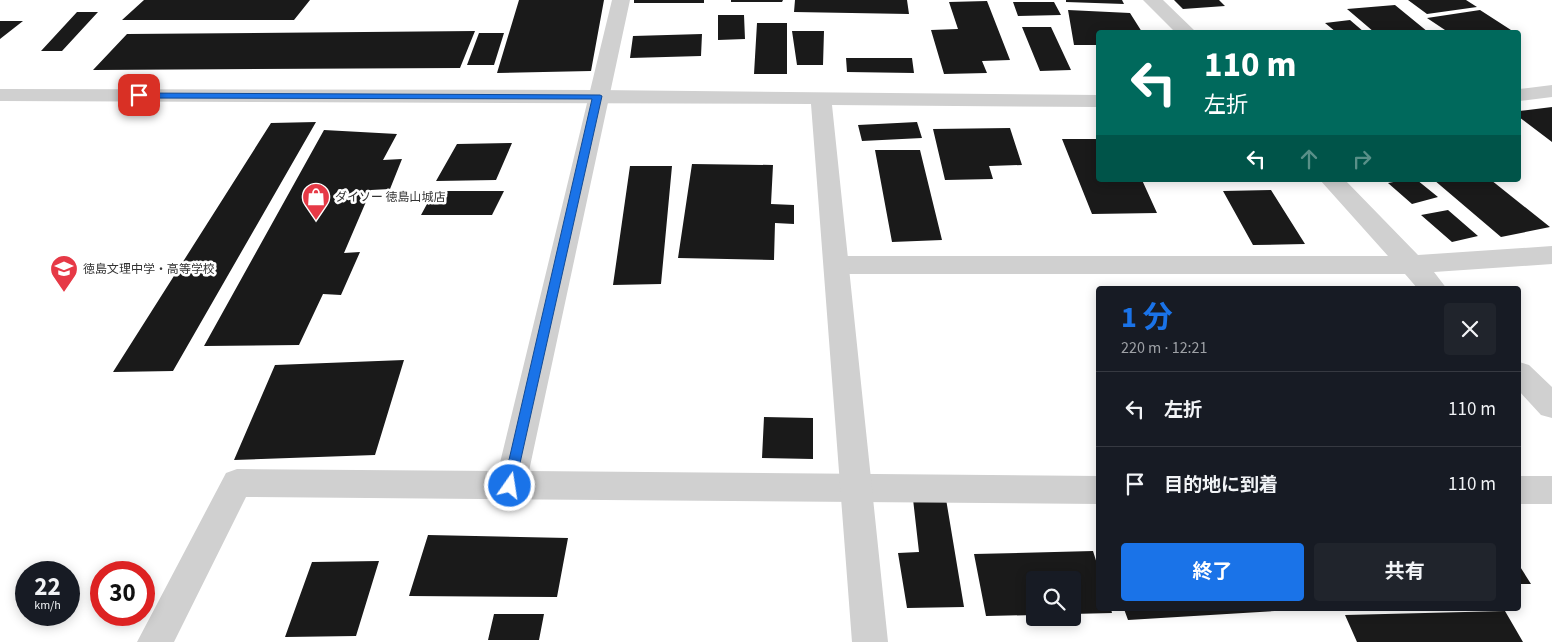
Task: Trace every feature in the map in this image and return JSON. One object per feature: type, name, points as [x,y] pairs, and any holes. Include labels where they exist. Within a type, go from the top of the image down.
[{"type":"street","points":[[510,486],[597,96],[621,0]]},
{"type":"street","points":[[1152,0],[1184,30]]},
{"type":"street","points":[[1521,95],[1552,91]]},
{"type":"street","points":[[0,95],[597,96],[1096,101]]},
{"type":"street","points":[[821,98],[870,642]]},
{"type":"street","points":[[1334,182],[1431,286]]},
{"type":"street","points":[[837,265],[1410,265],[1552,255]]},
{"type":"street","points":[[1521,375],[1552,406]]},
{"type":"street","points":[[155,642],[237,483],[1096,490]]},
{"type":"street","points":[[1521,490],[1552,490]]},
{"type":"building","points":[[144,0],[310,0],[294,20],[122,20]]},
{"type":"building","points":[[519,0],[604,0],[591,71],[497,73]]},
{"type":"building","points":[[634,0],[704,0],[704,3],[634,3]]},
{"type":"building","points":[[731,0],[783,0],[782,2],[731,2]]},
{"type":"building","points":[[795,0],[907,0],[909,14],[794,12]]},
{"type":"building","points":[[1066,0],[1122,0],[1124,4],[1066,2]]},
{"type":"building","points":[[1174,0],[1219,0],[1225,6],[1183,9]]},
{"type":"building","points":[[1408,0],[1466,0],[1477,7],[1427,14]]},
{"type":"building","points":[[987,1],[1010,60],[982,61],[987,73],[944,74],[931,30],[958,29],[949,2]]},
{"type":"building","points":[[1013,2],[1054,2],[1061,15],[1018,16]]},
{"type":"building","points":[[1395,5],[1426,30],[1372,30],[1347,9]]},
{"type":"building","points":[[1068,10],[1130,13],[1141,30],[1096,30],[1096,45],[1074,45]]},
{"type":"building","points":[[1480,10],[1511,30],[1445,30],[1427,18]]},
{"type":"building","points":[[77,12],[98,12],[62,51],[41,51]]},
{"type":"building","points":[[718,15],[744,15],[745,39],[718,40]]},
{"type":"building","points":[[1350,20],[1362,30],[1334,30],[1325,23]]},
{"type":"building","points":[[0,21],[23,21],[0,39]]},
{"type":"building","points":[[757,23],[787,23],[787,74],[754,74]]},
{"type":"building","points":[[1022,27],[1051,27],[1071,70],[1040,71]]},
{"type":"building","points":[[475,31],[460,68],[93,70],[127,34]]},
{"type":"building","points":[[792,31],[824,31],[823,65],[797,65]]},
{"type":"building","points":[[479,33],[504,33],[494,65],[467,65]]},
{"type":"building","points":[[702,34],[701,56],[630,58],[633,36]]},
{"type":"building","points":[[846,58],[912,58],[914,73],[847,72]]},
{"type":"building","points":[[1552,107],[1552,142],[1521,119],[1521,111]]},
{"type":"building","points":[[316,122],[173,371],[113,372],[271,123]]},
{"type":"building","points":[[917,122],[922,138],[862,141],[858,125]]},
{"type":"building","points":[[1010,128],[1022,165],[989,166],[993,179],[945,180],[933,129]]},
{"type":"building","name":"ダイソー 徳島山城店","points":[[324,130],[397,134],[383,160],[402,159],[390,189],[371,190],[344,253],[360,252],[341,295],[323,294],[299,345],[204,346]]},
{"type":"building","points":[[1062,139],[1096,139],[1096,182],[1143,182],[1157,213],[1092,214]]},
{"type":"building","points":[[512,143],[496,180],[436,181],[457,144]]},
{"type":"building","points":[[875,150],[920,150],[942,240],[892,242]]},
{"type":"building","points":[[692,164],[773,165],[771,204],[794,205],[794,224],[775,223],[774,260],[678,258]]},
{"type":"building","points":[[630,166],[672,166],[661,284],[613,285]]},
{"type":"building","points":[[1419,182],[1438,197],[1412,204],[1388,183]]},
{"type":"building","points":[[1436,182],[1494,182],[1550,227],[1501,237]]},
{"type":"building","points":[[1271,190],[1305,244],[1253,245],[1223,191]]},
{"type":"building","points":[[434,191],[504,191],[492,215],[421,215]]},
{"type":"building","points":[[1448,210],[1478,236],[1452,242],[1421,215]]},
{"type":"building","points":[[404,360],[375,455],[234,460],[275,365]]},
{"type":"building","points":[[764,417],[813,418],[813,459],[762,458]]},
{"type":"building","points":[[913,499],[946,499],[964,607],[907,608],[898,553],[919,552]]},
{"type":"building","points":[[428,535],[568,538],[557,597],[409,596]]},
{"type":"building","points":[[1093,551],[1096,560],[1096,611],[1112,611],[1112,613],[1081,614],[1081,571],[1026,571],[1026,615],[986,616],[974,554]]},
{"type":"building","points":[[379,561],[356,636],[285,637],[312,562]]},
{"type":"building","points":[[1521,568],[1531,584],[1521,584]]},
{"type":"building","points":[[1125,611],[1276,611],[1128,620]]},
{"type":"building","points":[[1505,611],[1523,642],[1357,642],[1345,615]]},
{"type":"building","points":[[494,614],[544,614],[539,640],[488,640]]},
{"type":"place","name":"ダイソー 徳島山城店","points":[[316,221]]},
{"type":"place","name":"徳島文理中学・高等学校","points":[[64,293]]},
{"type":"route","points":[[139,95],[597,96],[510,486]]}]
